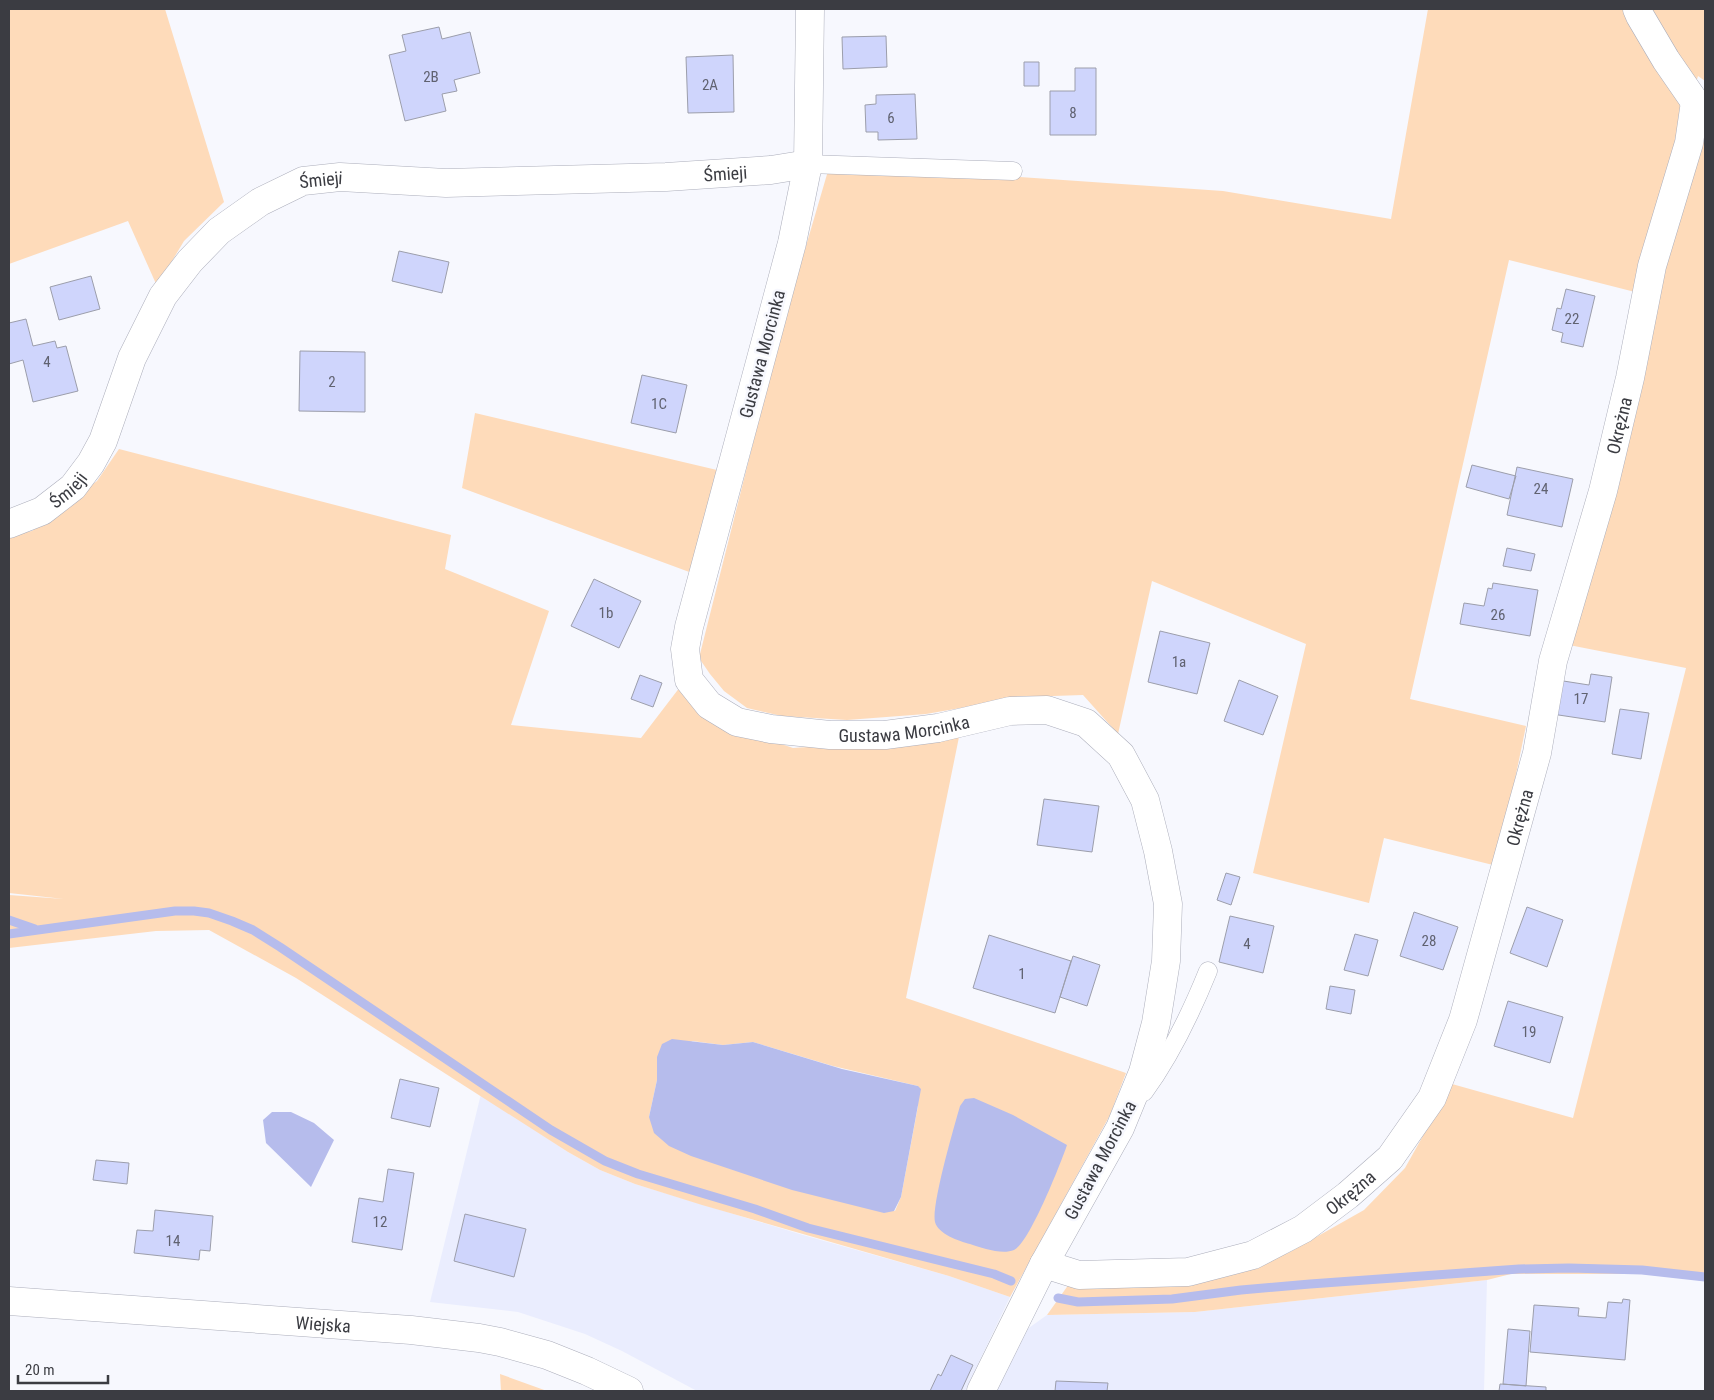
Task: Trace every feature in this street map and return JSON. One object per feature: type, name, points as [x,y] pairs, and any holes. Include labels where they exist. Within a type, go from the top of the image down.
[{"type":"street","name":"Gustawa Morcinka","points":[[810,9],[808,164],[792,243],[689,627],[685,649],[689,680],[709,705],[737,722],[771,729],[830,735],[885,735],[938,728],[1010,711],[1047,710],[1086,723],[1121,755],[1145,800],[1158,851],[1168,904],[1166,961],[1156,1022],[1143,1072],[1120,1128],[1044,1264],[981,1391]]},
{"type":"street","points":[[1637,9],[1666,60],[1700,105]]},
{"type":"street","name":"Okrężna","points":[[1044,1264],[1079,1275],[1188,1272],[1253,1255],[1303,1229],[1348,1195],[1390,1158],[1432,1098],[1463,1020],[1535,762],[1553,661],[1602,491],[1630,378],[1652,266],[1700,105]]},
{"type":"street","name":"Śmieji","points":[[9,524],[42,510],[73,487],[91,463],[103,441],[132,358],[163,296],[190,261],[220,231],[260,202],[303,181],[340,177],[446,183],[657,177],[771,170],[808,164]]},
{"type":"street","name":"Wiejska","points":[[9,1301],[410,1330],[478,1338],[500,1342],[546,1356],[587,1371],[629,1391]]},
{"type":"lane","points":[[808,164],[1013,171]]},
{"type":"lane","points":[[1127,1112],[1137,1103],[1166,1058],[1196,1001],[1208,971]]},
{"type":"shaded area","points":[[9,9],[165,9],[224,202],[184,241],[157,286],[128,221],[9,264]]},
{"type":"shaded area","points":[[1428,9],[1705,9],[1705,81],[1698,76],[1635,292],[1509,260],[1410,699],[1526,726],[1497,866],[1384,838],[1369,903],[1253,873],[1306,644],[1152,581],[1118,734],[1083,695],[1023,697],[926,714],[847,720],[782,716],[747,708],[724,691],[699,658],[782,328],[830,164],[1223,191],[1391,219]]},
{"type":"shaded area","points":[[1705,121],[1705,1281],[1650,1274],[1511,1274],[1487,1280],[1195,1312],[1047,1315],[1069,1284],[1225,1271],[1288,1253],[1364,1210],[1405,1168],[1452,1084],[1573,1118],[1686,668],[1564,644]]},
{"type":"shaded area","points":[[475,413],[717,470],[692,573],[462,488]]},
{"type":"shaded area","points":[[119,449],[451,535],[445,569],[549,611],[511,725],[641,738],[680,687],[743,731],[793,748],[959,737],[906,998],[1126,1073],[1110,1115],[1010,1297],[949,1276],[702,1205],[635,1184],[600,1170],[568,1152],[296,978],[209,930],[156,931],[9,948],[9,895],[64,899],[9,893],[9,535],[32,531],[97,481]],"holes":[[[692,1041],[723,1045],[753,1042],[833,1066],[918,1086],[918,1106],[901,1197],[895,1211],[649,1117],[657,1080]]]},
{"type":"shaded area","points":[[481,1094],[568,1152],[600,1170],[635,1184],[803,1235],[949,1276],[1010,1297],[965,1391],[697,1391],[622,1351],[585,1334],[518,1312],[430,1302]]},
{"type":"shaded area","points":[[1487,1280],[1484,1391],[990,1391],[1019,1335],[1047,1315],[1195,1312]]},
{"type":"shaded area","points":[[500,1374],[547,1391],[501,1391]]},
{"type":"water","points":[[672,1039],[723,1045],[753,1042],[842,1069],[918,1086],[921,1089],[901,1197],[894,1211],[884,1213],[792,1190],[691,1156],[669,1146],[654,1133],[649,1117],[657,1080],[657,1057],[662,1044]]},
{"type":"water","points":[[974,1098],[1013,1115],[1067,1145],[1052,1185],[1036,1219],[1028,1234],[1014,1250],[1004,1252],[992,1250],[955,1239],[940,1230],[935,1222],[936,1200],[960,1106],[965,1099]]},
{"type":"water","points":[[272,1112],[291,1112],[314,1123],[334,1140],[311,1187],[266,1143],[263,1120]]},
{"type":"building","points":[[439,27],[442,39],[470,32],[480,73],[454,80],[457,91],[442,94],[446,111],[405,121],[389,55],[406,51],[402,35]]},
{"type":"building","points":[[886,36],[887,67],[843,69],[842,37]]},
{"type":"building","points":[[733,55],[734,112],[688,113],[686,57]]},
{"type":"building","points":[[1024,62],[1039,62],[1039,86],[1024,86]]},
{"type":"building","points":[[1075,68],[1096,68],[1096,135],[1050,135],[1050,91],[1075,91]]},
{"type":"building","points":[[915,94],[917,139],[878,140],[878,132],[866,132],[865,105],[876,104],[876,95]]},
{"type":"building","points":[[399,251],[449,262],[442,293],[392,281]]},
{"type":"building","points":[[91,276],[100,309],[59,320],[50,287]]},
{"type":"building","points":[[1566,289],[1595,296],[1583,347],[1561,342],[1563,333],[1552,330],[1557,308],[1561,309]]},
{"type":"building","points":[[26,319],[33,346],[55,341],[57,348],[66,346],[78,391],[33,402],[23,360],[9,364],[9,323]]},
{"type":"building","points":[[300,351],[365,352],[365,412],[299,411]]},
{"type":"building","points":[[642,375],[687,385],[676,433],[631,423]]},
{"type":"building","points":[[1472,465],[1516,476],[1509,499],[1466,487]]},
{"type":"building","points":[[1517,467],[1573,479],[1562,527],[1507,515]]},
{"type":"building","points":[[1507,548],[1535,554],[1531,571],[1503,566]]},
{"type":"building","points":[[594,579],[641,601],[619,648],[571,626]]},
{"type":"building","points":[[1493,583],[1538,590],[1530,636],[1460,624],[1464,603],[1484,606],[1488,588],[1492,589]]},
{"type":"building","points":[[1160,631],[1210,643],[1197,694],[1148,682]]},
{"type":"building","points":[[1591,674],[1612,677],[1605,722],[1552,714],[1557,680],[1589,685]]},
{"type":"building","points":[[640,675],[662,683],[653,707],[631,699]]},
{"type":"building","points":[[1239,680],[1278,696],[1263,735],[1224,721]]},
{"type":"building","points":[[1620,709],[1649,713],[1641,759],[1612,754]]},
{"type":"building","points":[[1044,799],[1099,806],[1092,852],[1037,845]]},
{"type":"building","points":[[1226,873],[1240,877],[1231,905],[1217,900]]},
{"type":"building","points":[[1527,907],[1563,920],[1547,967],[1510,953]]},
{"type":"building","points":[[1414,912],[1458,927],[1443,970],[1400,956]]},
{"type":"building","points":[[1230,916],[1274,926],[1263,973],[1219,962]]},
{"type":"building","points":[[1355,934],[1378,940],[1368,976],[1344,970]]},
{"type":"building","points":[[989,935],[1071,961],[1055,1013],[973,988]]},
{"type":"building","points":[[1073,956],[1100,965],[1087,1006],[1060,997]]},
{"type":"building","points":[[1330,986],[1355,990],[1351,1014],[1326,1009]]},
{"type":"building","points":[[1508,1001],[1563,1017],[1550,1063],[1494,1046]]},
{"type":"building","points":[[400,1079],[439,1088],[430,1127],[391,1118]]},
{"type":"building","points":[[96,1160],[129,1163],[127,1184],[93,1180]]},
{"type":"building","points":[[388,1169],[414,1173],[402,1250],[352,1242],[359,1198],[383,1202]]},
{"type":"building","points":[[155,1210],[213,1216],[210,1251],[200,1250],[199,1260],[134,1253],[137,1230],[153,1231]]},
{"type":"building","points":[[465,1214],[526,1229],[514,1277],[454,1261]]},
{"type":"building","points":[[1623,1299],[1630,1300],[1625,1360],[1530,1352],[1534,1305],[1579,1308],[1578,1316],[1606,1318],[1608,1302],[1622,1303]]},
{"type":"building","points":[[1508,1329],[1530,1331],[1526,1386],[1503,1384]]},
{"type":"building","points":[[951,1355],[973,1365],[961,1391],[930,1391],[938,1374],[941,1376]]},
{"type":"building","points":[[1056,1381],[1108,1383],[1107,1391],[1055,1391]]},
{"type":"building","points":[[1500,1384],[1546,1387],[1546,1391],[1499,1391]]},
{"type":"waterway","points":[[9,934],[175,911],[209,913],[253,930],[551,1130],[605,1161],[638,1174],[755,1209],[808,1228],[994,1274],[1011,1281]]},
{"type":"waterway","points":[[9,920],[35,929]]},
{"type":"waterway","points":[[1058,1298],[1078,1302],[1172,1299],[1310,1284],[1519,1269],[1642,1270],[1705,1277]]}]
